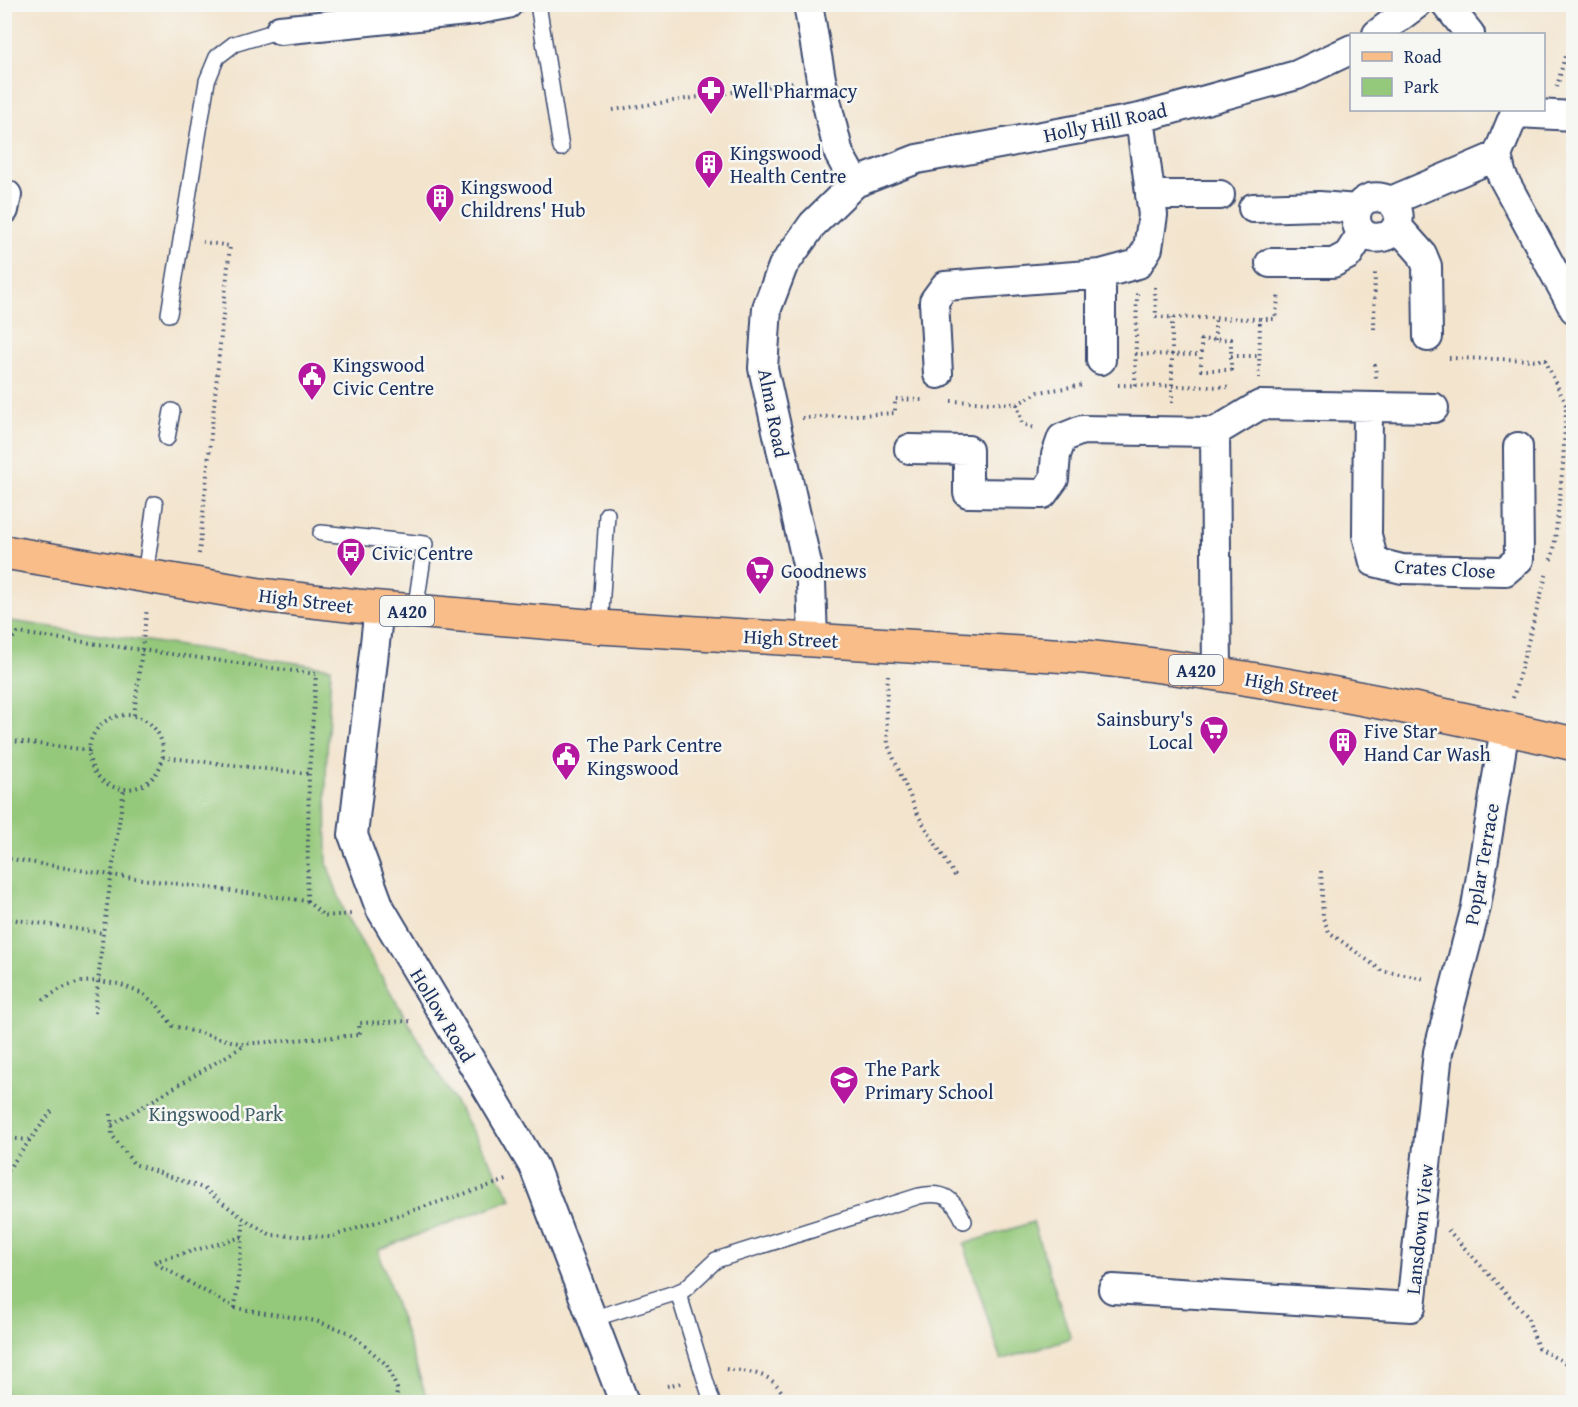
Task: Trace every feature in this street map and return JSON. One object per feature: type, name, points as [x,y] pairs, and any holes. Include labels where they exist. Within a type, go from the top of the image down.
[{"type":"main road","name":"High Street","points":[[4,552],[260,595],[416,612],[600,627],[1085,657],[1217,673],[1356,697],[1574,744]]},
{"type":"street","points":[[280,30],[508,4]]},
{"type":"street","points":[[808,4],[821,79],[839,154],[855,183]]},
{"type":"street","points":[[1378,33],[1417,4]]},
{"type":"street","points":[[1446,4],[1469,33]]},
{"type":"street","name":"Holly Hill Road","points":[[855,183],[917,159],[1140,118],[1297,75],[1350,50]]},
{"type":"street","points":[[1565,115],[1516,111],[1497,156],[1502,176],[1574,309]]},
{"type":"street","points":[[938,374],[934,300],[945,286],[1101,274],[1138,264],[1148,248],[1153,215],[1140,118]]},
{"type":"street","points":[[1278,263],[1333,262],[1348,255],[1376,221],[1497,156]]},
{"type":"street","name":"Alma Road","points":[[813,639],[811,582],[763,368],[767,308],[783,266],[813,224],[855,183]]},
{"type":"street","points":[[4,195],[7,195],[4,210]]},
{"type":"street","points":[[1150,195],[1220,195]]},
{"type":"street","points":[[1253,208],[1319,206],[1376,221],[1422,254],[1427,266],[1436,348]]},
{"type":"street","points":[[1101,274],[1106,373]]},
{"type":"street","points":[[909,450],[968,450],[968,494],[1043,495],[1054,479],[1056,456],[1062,438],[1082,430],[1215,432],[1260,405],[1434,408]]},
{"type":"street","name":"Crates Close","points":[[1368,408],[1367,536],[1374,562],[1402,569],[1505,571],[1519,559],[1518,447]]},
{"type":"street","points":[[1215,432],[1217,673]]},
{"type":"street","name":"Hollow Road","points":[[379,608],[353,835],[380,908],[534,1167],[624,1402]]},
{"type":"street","name":"Poplar Terrace","points":[[1453,990],[1476,907],[1505,728]]},
{"type":"street","name":"Lansdown View","points":[[1113,1289],[1411,1307],[1438,1052],[1453,990]]},
{"type":"lane","points":[[538,4],[561,148]]},
{"type":"lane","points":[[169,314],[207,81],[217,57],[234,44],[280,30]]},
{"type":"lane","points":[[167,438],[172,411]]},
{"type":"lane","points":[[147,576],[155,504]]},
{"type":"lane","points":[[600,627],[607,514]]},
{"type":"lane","points":[[321,533],[424,544],[416,612]]},
{"type":"lane","points":[[592,1319],[685,1289],[716,1260],[919,1196],[934,1193],[946,1196],[957,1205],[964,1221]]},
{"type":"lane","points":[[678,1292],[712,1402]]},
{"type":"path","points":[[1565,115],[1558,80],[1565,56],[1574,49]]},
{"type":"path","points":[[613,110],[821,79]]},
{"type":"path","points":[[1374,329],[1376,221]]},
{"type":"path","points":[[181,239],[230,246],[196,584]]},
{"type":"path","points":[[1135,385],[1138,264],[1155,273],[1156,317],[1275,318],[1278,263]]},
{"type":"path","points":[[1172,317],[1172,432]]},
{"type":"path","points":[[1215,318],[1215,339]]},
{"type":"path","points":[[1260,318],[1259,387],[1294,406]]},
{"type":"path","points":[[1201,339],[1231,339],[1231,369],[1201,369],[1201,355],[1201,339]]},
{"type":"path","points":[[1436,348],[1545,360]]},
{"type":"path","points":[[1136,354],[1201,355]]},
{"type":"path","points":[[1231,356],[1259,356]]},
{"type":"path","points":[[1106,373],[1135,385],[1237,387]]},
{"type":"path","points":[[951,401],[1017,405],[1039,392],[1087,385]]},
{"type":"path","points":[[775,419],[894,414],[896,399],[928,400]]},
{"type":"path","points":[[134,715],[142,652],[147,576]]},
{"type":"path","points":[[4,646],[18,633],[142,652],[316,674],[309,774],[307,901]]},
{"type":"path","points":[[890,644],[886,707],[888,745],[918,815],[955,876]]},
{"type":"path","points":[[134,715],[151,723],[161,737],[164,757],[158,772],[144,785],[123,789],[103,782],[91,766],[88,750],[96,729],[113,717],[134,715]]},
{"type":"path","points":[[4,740],[88,750]]},
{"type":"path","points":[[164,757],[309,774]]},
{"type":"path","points":[[95,1013],[103,933],[123,789]]},
{"type":"path","points":[[4,858],[307,901],[324,916],[346,916],[380,908]]},
{"type":"path","points":[[1321,871],[1323,918],[1329,932],[1382,971],[1453,990]]},
{"type":"path","points":[[4,918],[103,933]]},
{"type":"path","points":[[43,1000],[62,988],[80,982],[98,981],[119,984],[142,994],[157,1005],[172,1026],[246,1044],[360,1035],[359,1023],[446,1019]]},
{"type":"path","points":[[112,1125],[246,1044]]},
{"type":"path","points":[[4,1174],[54,1108]]},
{"type":"path","points":[[111,1114],[112,1135],[134,1164],[203,1188],[244,1219],[271,1235],[330,1237],[503,1183],[534,1167]]},
{"type":"path","points":[[4,1138],[30,1140]]},
{"type":"path","points":[[1421,1217],[1448,1230],[1527,1316],[1538,1348],[1574,1368]]},
{"type":"path","points":[[235,1308],[244,1219]]},
{"type":"path","points":[[242,1237],[153,1262],[235,1308],[316,1321],[350,1333],[387,1365],[397,1389],[396,1402]]},
{"type":"path","points":[[668,1386],[724,1369],[761,1375],[773,1380],[782,1389],[786,1402]]},
{"type":"green space","name":"Kingswood Park","points":[[4,620],[331,668],[326,776],[327,864],[346,916],[512,1199],[378,1250],[428,1402],[5,1402]]},
{"type":"green space","points":[[1033,1222],[1071,1338],[1001,1360],[964,1244]]},
{"type":"place","name":"Well Pharmacy","points":[[711,116]]},
{"type":"place","name":"Kingswood Health Centre","points":[[709,190]]},
{"type":"place","name":"Kingswood Childrens' Hub","points":[[440,224]]},
{"type":"place","name":"Kingswood Civic Centre","points":[[312,402]]},
{"type":"place","name":"Civic Centre","points":[[351,578]]},
{"type":"place","name":"Goodnews","points":[[760,596]]},
{"type":"place","name":"Sainsbury's Local","points":[[1214,756]]},
{"type":"place","name":"Five Star Hand Car Wash","points":[[1343,768]]},
{"type":"place","name":"The Park Centre Kingswood","points":[[566,782]]},
{"type":"place","name":"The Park Primary School","points":[[844,1106]]}]
